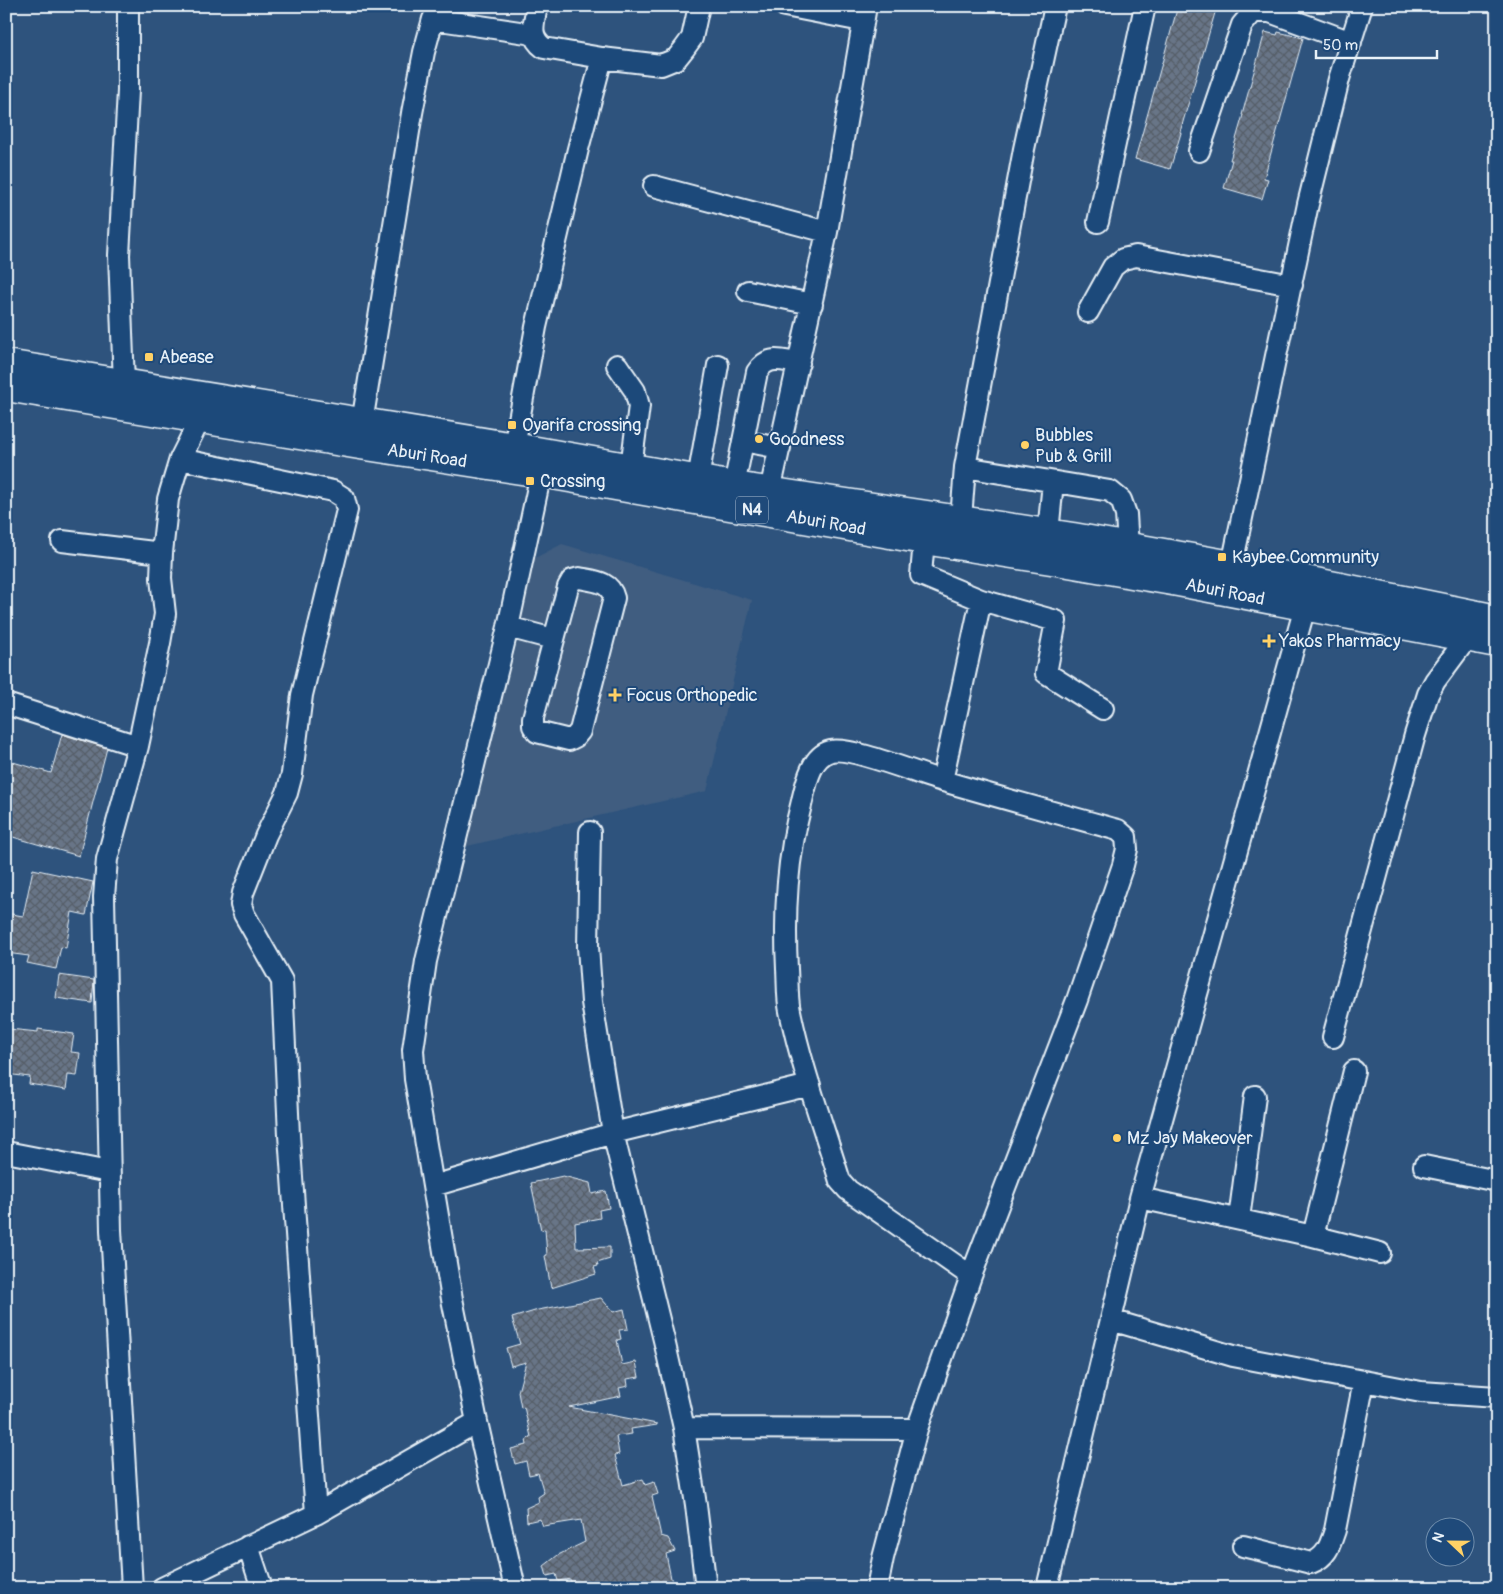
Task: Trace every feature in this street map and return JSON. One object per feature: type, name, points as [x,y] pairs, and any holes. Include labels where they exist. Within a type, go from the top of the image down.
[{"type":"highway","name":"Aburi Road","points":[[6,364],[770,491],[1168,580],[1497,643]]},
{"type":"highway","name":"Aburi Road","points":[[6,387],[360,446],[926,527],[961,519],[1232,565],[1497,619]]},
{"type":"street","points":[[124,384],[119,255],[128,92],[128,6]]},
{"type":"street","points":[[537,6],[532,34],[537,43],[544,48],[602,58],[661,65],[676,59],[692,38],[699,6]]},
{"type":"street","points":[[770,491],[827,232],[864,14],[785,6]]},
{"type":"street","points":[[961,519],[965,467],[1022,158],[1055,6]]},
{"type":"street","points":[[1098,222],[1145,6]]},
{"type":"street","points":[[1232,565],[1308,204],[1339,79],[1362,6]]},
{"type":"street","points":[[1199,151],[1242,25],[1254,12],[1270,12],[1351,42]]},
{"type":"street","points":[[362,423],[412,113],[434,13],[532,34]]},
{"type":"street","points":[[514,447],[536,327],[578,149],[602,58]]},
{"type":"street","points":[[654,186],[827,232]]},
{"type":"street","points":[[1088,312],[1113,268],[1123,259],[1136,256],[1292,285]]},
{"type":"street","points":[[748,291],[812,304]]},
{"type":"street","points":[[734,486],[757,372],[763,363],[771,360],[799,363]]},
{"type":"street","points":[[617,364],[635,391],[639,406],[631,467]]},
{"type":"street","points":[[698,479],[718,365]]},
{"type":"street","points":[[132,1588],[110,1230],[104,897],[107,859],[138,746],[165,614],[161,578],[168,499],[180,459],[200,419]]},
{"type":"street","points":[[743,441],[780,448]]},
{"type":"street","points":[[180,459],[333,491],[344,498],[347,510],[302,695],[292,774],[287,793],[266,834],[243,893],[241,905],[244,914],[282,981],[290,1146],[316,1514]]},
{"type":"street","points":[[965,467],[1110,491],[1121,500],[1126,514],[1128,547]]},
{"type":"street","points":[[515,1588],[477,1422],[452,1299],[415,1079],[413,1050],[426,961],[508,628],[541,473]]},
{"type":"street","points":[[1048,533],[1054,482]]},
{"type":"street","points":[[926,527],[921,575],[981,600],[1056,620],[1046,672],[1103,709]]},
{"type":"street","points":[[62,542],[162,553]]},
{"type":"street","points":[[579,578],[607,585],[612,590],[614,598],[580,731],[569,740],[537,732],[533,726],[532,718],[553,639],[568,587],[572,580],[579,578]]},
{"type":"street","points":[[942,781],[981,600]]},
{"type":"street","points":[[1047,1588],[1140,1198],[1305,607]]},
{"type":"street","points":[[508,628],[553,639]]},
{"type":"street","points":[[1334,1037],[1415,735],[1428,694],[1435,681],[1467,638]]},
{"type":"street","points":[[6,704],[138,746]]},
{"type":"street","points":[[877,1588],[883,1558],[917,1429],[970,1276],[1078,1000],[1127,849],[1126,837],[1118,830],[942,781],[858,754],[833,750],[824,753],[815,762],[807,782],[794,830],[788,869],[784,927],[790,1009],[810,1085],[840,1181],[848,1190],[970,1276]]},
{"type":"street","points":[[590,832],[588,946],[592,1002],[613,1133],[684,1428],[706,1588]]},
{"type":"street","points":[[1313,1236],[1354,1071]]},
{"type":"street","points":[[433,1186],[613,1133],[810,1085]]},
{"type":"street","points":[[1239,1219],[1255,1096]]},
{"type":"street","points":[[6,1152],[109,1172]]},
{"type":"street","points":[[1424,1166],[1497,1181]]},
{"type":"street","points":[[1140,1198],[1239,1219],[1380,1253]]},
{"type":"street","points":[[1111,1320],[1217,1352],[1421,1392],[1497,1397]]},
{"type":"street","points":[[1243,1546],[1311,1563],[1320,1560],[1328,1550],[1335,1530],[1364,1381]]},
{"type":"street","points":[[162,1588],[316,1514],[477,1422]]},
{"type":"street","points":[[684,1428],[917,1429]]},
{"type":"street","points":[[248,1546],[262,1588]]},
{"type":"shaded area","name":"Focus Orthopedic","points":[[562,544],[752,600],[707,791],[463,847],[533,559]]},
{"type":"building","points":[[1178,6],[1217,6],[1170,169],[1135,159]]},
{"type":"building","points":[[1265,32],[1277,35],[1278,32],[1303,38],[1264,178],[1268,179],[1262,199],[1224,188]]},
{"type":"building","points":[[62,734],[107,748],[79,856],[6,835],[6,760],[51,773]]},
{"type":"building","points":[[33,869],[93,882],[86,915],[72,912],[66,948],[61,947],[56,969],[27,963],[29,956],[6,953],[6,913],[23,916]]},
{"type":"building","points":[[59,975],[94,980],[92,1003],[56,998]]},
{"type":"building","points":[[9,1029],[38,1032],[38,1029],[74,1034],[71,1052],[80,1053],[77,1076],[68,1075],[66,1090],[29,1084],[30,1077],[6,1074],[6,1048]]},
{"type":"building","points":[[563,1176],[590,1183],[592,1194],[606,1191],[609,1208],[599,1210],[600,1218],[575,1223],[576,1248],[610,1247],[610,1259],[597,1263],[598,1266],[594,1267],[596,1274],[551,1288],[545,1256],[547,1255],[545,1229],[541,1230],[531,1183]]},
{"type":"building","points":[[601,1298],[613,1312],[624,1309],[628,1329],[619,1330],[621,1339],[617,1340],[622,1365],[636,1362],[639,1377],[627,1379],[628,1386],[619,1388],[621,1396],[569,1407],[657,1424],[631,1429],[632,1434],[616,1436],[619,1454],[615,1455],[623,1485],[643,1479],[645,1485],[654,1482],[658,1494],[652,1496],[661,1536],[668,1538],[675,1551],[666,1554],[673,1588],[571,1588],[570,1579],[558,1581],[556,1574],[547,1576],[544,1566],[558,1555],[585,1542],[581,1520],[543,1526],[540,1519],[527,1522],[526,1508],[539,1502],[538,1497],[544,1493],[538,1473],[529,1475],[526,1461],[515,1464],[511,1449],[527,1445],[526,1440],[531,1437],[524,1407],[521,1408],[518,1392],[526,1362],[511,1366],[506,1348],[520,1344],[512,1318],[538,1310]]},
{"type":"place","name":"Abease","points":[[149,357]]},
{"type":"place","name":"Oyarifa crossing","points":[[512,425]]},
{"type":"place","name":"Goodness","points":[[759,439]]},
{"type":"place","name":"Bubbles Pub & Grill","points":[[1025,445]]},
{"type":"place","name":"Crossing","points":[[530,481]]},
{"type":"place","name":"Kaybee Community","points":[[1222,557]]},
{"type":"place","name":"Yakos Pharmacy","points":[[1269,641]]},
{"type":"place","name":"Focus Orthopedic","points":[[615,695]]},
{"type":"place","name":"Mz Jay Makeover","points":[[1117,1138]]}]
